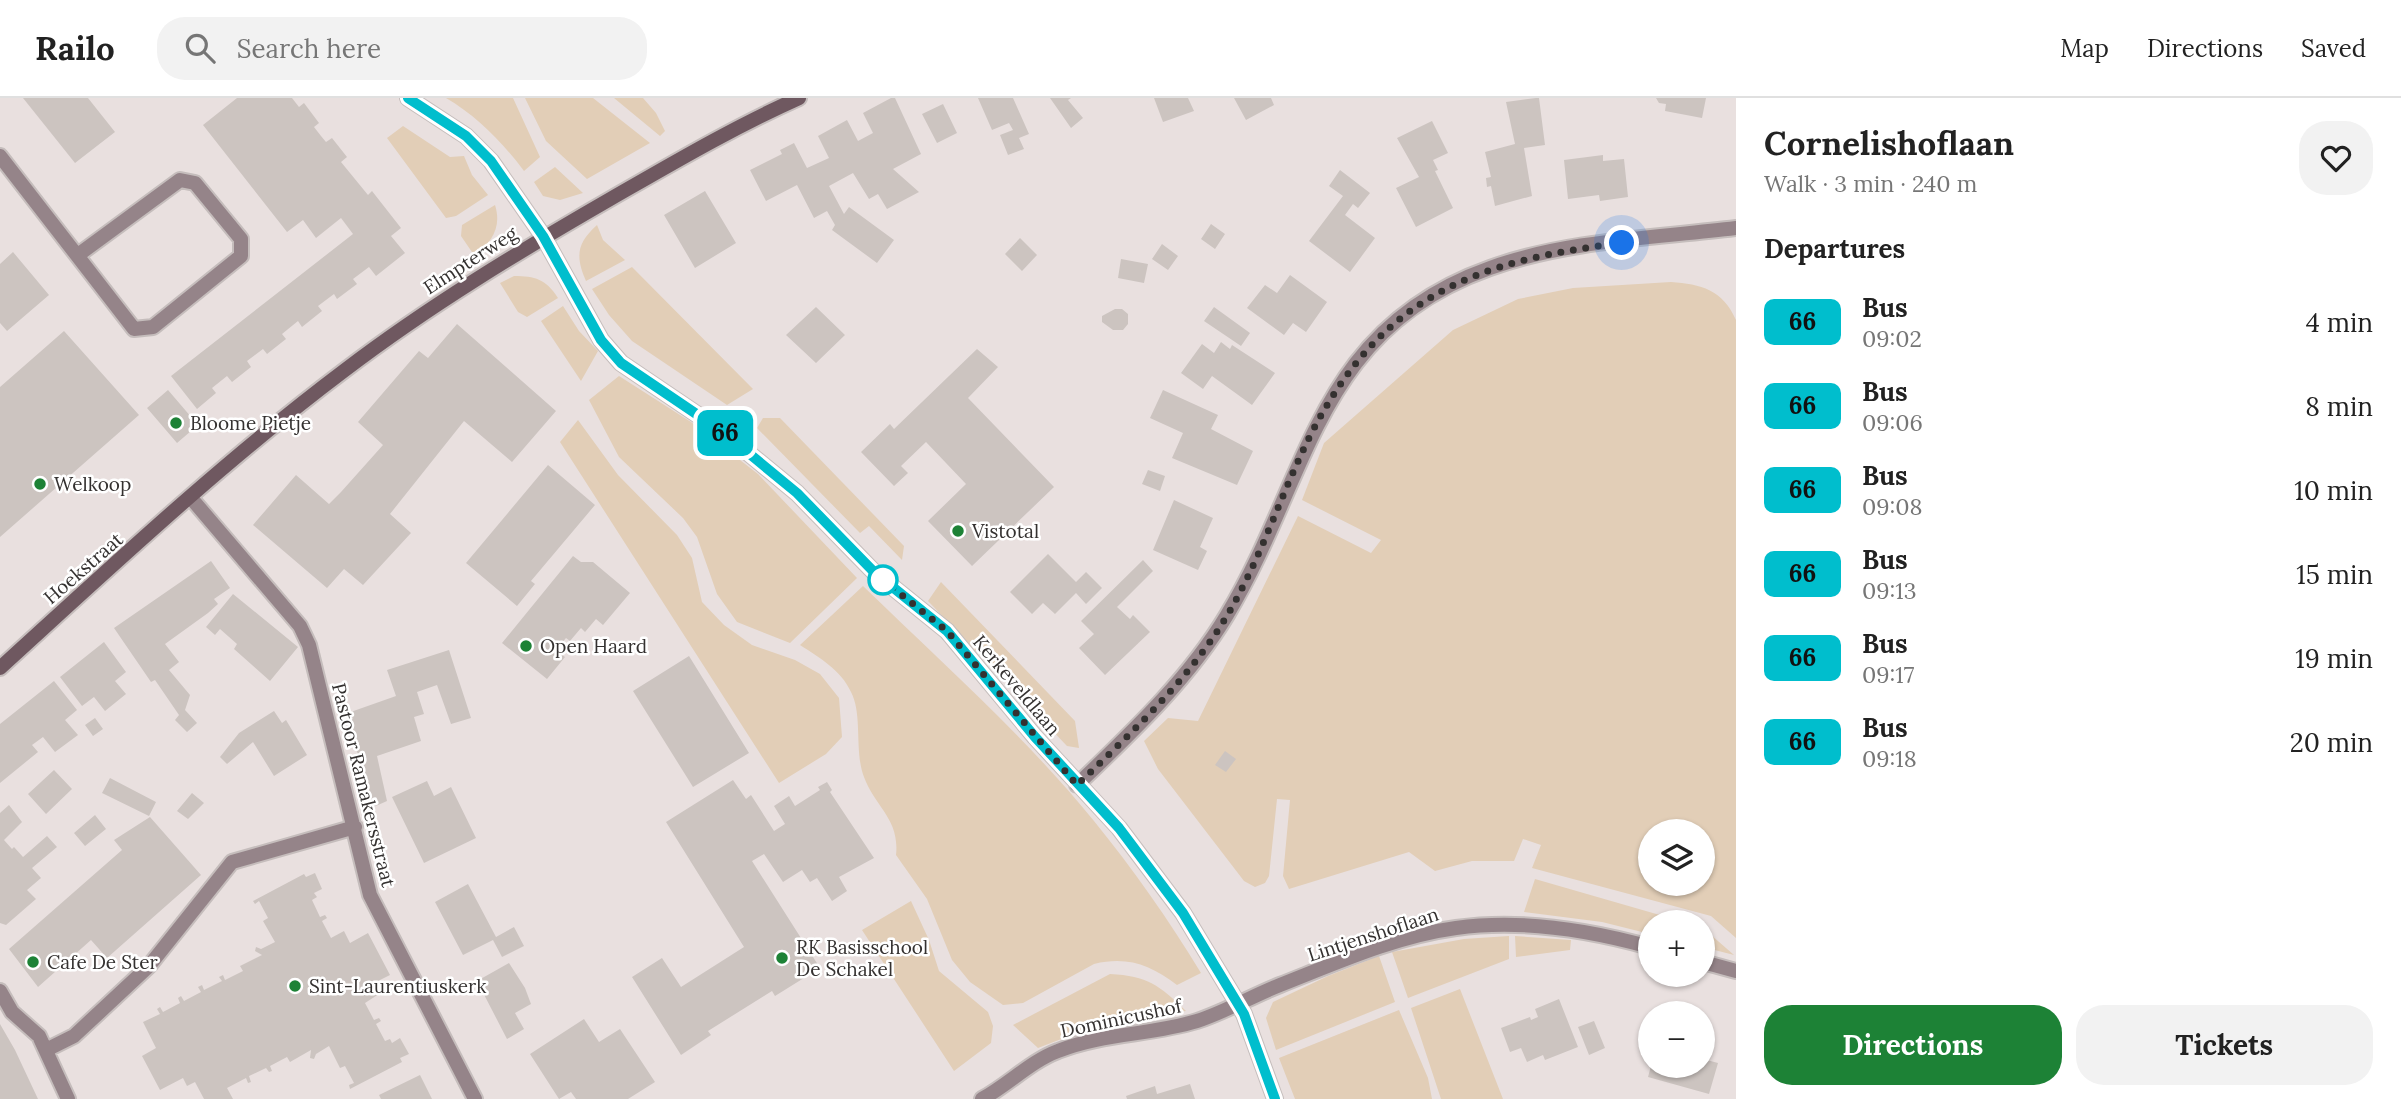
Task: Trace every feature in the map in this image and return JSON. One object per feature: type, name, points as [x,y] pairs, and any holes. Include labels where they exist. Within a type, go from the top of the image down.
[{"type":"street","name":"Kerkeveldlaan","points":[[408,98],[466,136],[491,161],[543,236],[601,340],[621,363],[723,432],[797,493],[874,572],[947,631],[1077,785],[1119,828],[1183,913],[1237,1002],[1262,1059],[1275,1099]]},
{"type":"street","name":"Elmpterweg","points":[[191,498],[343,371],[404,327],[543,236],[697,149],[799,98]]},
{"type":"street","points":[[0,156],[134,329],[153,327],[241,256],[241,239],[195,183],[180,180],[78,255]]},
{"type":"street","points":[[1077,785],[1140,724],[1190,668],[1228,614],[1310,438],[1339,384],[1395,321],[1437,292],[1490,268],[1538,255],[1736,228]]},
{"type":"street","name":"Hoekstraat","points":[[0,668],[191,498]]},
{"type":"street","name":"Pastoor Ramakersstraat","points":[[191,498],[300,626],[309,645],[370,895],[475,1099]]},
{"type":"street","points":[[47,1050],[74,1036],[149,966],[232,862],[355,827]]},
{"type":"street","name":"Lintjenshoflaan","points":[[1237,1002],[1384,946],[1455,928],[1543,928],[1604,934],[1638,944]]},
{"type":"street","points":[[1715,965],[1736,971]]},
{"type":"street","points":[[0,990],[12,1013],[38,1036],[47,1050],[68,1099]]},
{"type":"street","name":"Dominicushof","points":[[982,1099],[1055,1052],[1090,1040],[1164,1030],[1199,1020],[1237,1002]]},
{"type":"shaded area","points":[[446,98],[513,98],[540,157],[524,171],[489,131]]},
{"type":"shaded area","points":[[525,98],[593,98],[650,143],[587,179],[546,141]]},
{"type":"shaded area","points":[[614,98],[643,98],[656,113],[665,131],[660,136]]},
{"type":"shaded area","points":[[403,126],[450,157],[464,156],[472,175],[488,195],[456,216],[446,218],[387,138]]},
{"type":"shaded area","points":[[555,167],[583,193],[560,200],[543,196],[534,182]]},
{"type":"shaded area","points":[[495,205],[497,220],[494,234],[474,255],[461,236],[462,225]]},
{"type":"shaded area","points":[[597,225],[603,240],[625,260],[586,281],[580,264],[580,250],[585,238]]},
{"type":"shaded area","points":[[632,267],[753,389],[727,405],[632,341],[609,315],[592,289]]},
{"type":"shaded area","points":[[514,276],[539,280],[558,298],[527,317],[518,312],[500,283]]},
{"type":"shaded area","points":[[1671,282],[1710,290],[1725,302],[1736,320],[1736,938],[1715,920],[1715,910],[1689,910],[1532,868],[1541,845],[1523,839],[1514,861],[1472,861],[1435,871],[1409,852],[1289,889],[1283,876],[1290,800],[1277,799],[1269,876],[1265,883],[1255,887],[1244,881],[1158,769],[1144,741],[1168,718],[1198,721],[1298,516],[1371,553],[1381,540],[1302,500],[1324,443],[1453,330],[1518,299],[1573,288]]},
{"type":"shaded area","points":[[563,306],[579,331],[598,351],[581,381],[541,321]]},
{"type":"shaded area","points":[[619,376],[691,422],[758,474],[857,578],[790,643],[737,622],[717,594],[697,537],[683,518],[619,457],[589,400]]},
{"type":"shaded area","points":[[763,418],[780,418],[904,546],[902,560],[869,526],[860,533],[757,428]]},
{"type":"shaded area","points":[[578,420],[618,475],[677,535],[692,558],[702,602],[724,625],[752,645],[795,660],[820,674],[839,698],[842,737],[826,754],[779,783],[560,442]]},
{"type":"shaded area","points":[[941,582],[1075,721],[1079,748],[1067,746],[928,601]]},
{"type":"shaded area","points":[[863,586],[1040,759],[1137,876],[1201,973],[1177,985],[1148,967],[1128,962],[1106,962],[1094,964],[1023,1003],[1003,1005],[970,982],[952,960],[927,899],[896,855],[891,822],[869,787],[861,767],[857,711],[847,684],[836,671],[800,645]]},
{"type":"shaded area","points":[[1535,879],[1642,910],[1638,910],[1638,931],[1602,922],[1524,912]]},
{"type":"shaded area","points":[[911,901],[929,940],[939,971],[988,1012],[993,1026],[991,1043],[954,1071],[862,930]]},
{"type":"shaded area","points":[[1509,936],[1509,959],[1408,998],[1392,952],[1464,939]]},
{"type":"shaded area","points":[[1515,936],[1571,940],[1570,950],[1516,957]]},
{"type":"shaded area","points":[[1715,938],[1734,955],[1715,950]]},
{"type":"shaded area","points":[[1379,956],[1395,1002],[1276,1050],[1266,1018],[1273,1002]]},
{"type":"shaded area","points":[[1110,974],[1144,980],[1168,995],[1186,1011],[1108,1021],[1038,1048],[1013,1025]]},
{"type":"shaded area","points":[[1460,989],[1503,1099],[1441,1099],[1411,1008]]},
{"type":"shaded area","points":[[1399,1010],[1428,1078],[1432,1099],[1295,1099],[1279,1058]]},
{"type":"building","points":[[23,98],[88,98],[115,132],[75,163]]},
{"type":"building","points":[[237,98],[292,98],[299,107],[304,103],[319,123],[314,127],[321,136],[326,142],[332,138],[347,157],[341,162],[368,195],[372,191],[401,228],[391,236],[405,253],[376,276],[369,267],[353,279],[357,284],[337,299],[334,294],[318,306],[322,311],[302,327],[298,321],[282,334],[286,339],[267,354],[263,349],[247,361],[251,367],[232,382],[227,376],[212,388],[216,393],[197,409],[171,376],[353,234],[341,218],[316,238],[303,220],[287,232],[203,125]]},
{"type":"building","points":[[895,98],[921,154],[893,169],[919,192],[887,209],[878,194],[869,199],[853,173],[829,186],[844,214],[849,207],[894,240],[877,263],[832,230],[835,225],[827,211],[814,218],[797,185],[766,201],[750,170],[782,154],[780,150],[794,143],[807,168],[829,158],[818,136],[847,120],[858,141],[873,133],[863,113]]},
{"type":"building","points":[[978,98],[1013,98],[1029,134],[1019,138],[1024,149],[1008,155],[1000,135],[1013,130],[1009,123],[992,130]]},
{"type":"building","points":[[1050,98],[1071,98],[1068,100],[1083,118],[1071,128]]},
{"type":"building","points":[[1154,98],[1188,98],[1194,111],[1163,122]]},
{"type":"building","points":[[1234,98],[1271,98],[1274,105],[1246,120]]},
{"type":"building","points":[[1539,98],[1545,145],[1524,148],[1532,196],[1495,206],[1491,186],[1487,187],[1486,178],[1491,177],[1485,152],[1515,144],[1506,102]]},
{"type":"building","points":[[1656,98],[1706,98],[1702,118],[1665,111],[1666,104],[1659,103]]},
{"type":"building","points":[[943,104],[957,133],[937,143],[922,114]]},
{"type":"building","points":[[1432,121],[1448,153],[1433,160],[1438,170],[1435,171],[1453,208],[1416,227],[1396,188],[1419,177],[1397,138]]},
{"type":"building","points":[[1603,155],[1603,161],[1624,159],[1628,197],[1600,201],[1599,195],[1568,199],[1564,160]]},
{"type":"building","points":[[1340,170],[1370,193],[1358,208],[1353,204],[1345,215],[1375,238],[1350,272],[1309,241],[1343,196],[1329,186]]},
{"type":"building","points":[[705,191],[736,243],[695,268],[664,215]]},
{"type":"building","points":[[1211,224],[1225,234],[1215,249],[1201,239]]},
{"type":"building","points":[[1020,238],[1037,255],[1022,271],[1005,254]]},
{"type":"building","points":[[1162,244],[1178,256],[1168,270],[1152,259]]},
{"type":"building","points":[[13,252],[49,295],[7,331],[0,323],[0,264]]},
{"type":"building","points":[[1121,259],[1148,264],[1144,283],[1118,278]]},
{"type":"building","points":[[1290,275],[1327,302],[1306,332],[1293,323],[1284,335],[1247,308],[1265,285],[1277,293]]},
{"type":"building","points":[[816,307],[845,335],[816,363],[786,335]]},
{"type":"building","points":[[1214,307],[1250,333],[1241,346],[1204,321]]},
{"type":"building","points":[[1115,309],[1122,309],[1128,314],[1128,324],[1123,330],[1113,330],[1102,322],[1102,316]]},
{"type":"building","points":[[457,324],[556,411],[512,462],[464,421],[390,514],[411,533],[363,585],[344,569],[327,588],[253,525],[296,475],[329,504],[383,445],[358,422],[419,351],[428,358]]},
{"type":"building","points":[[64,331],[139,415],[0,537],[0,387]]},
{"type":"building","points":[[1221,342],[1230,349],[1232,345],[1275,373],[1252,405],[1212,376],[1203,389],[1181,373],[1202,344],[1214,353]]},
{"type":"building","points":[[977,349],[998,367],[968,398],[1054,487],[972,566],[928,521],[966,484],[926,442],[901,466],[908,473],[894,486],[861,452],[890,424],[894,429]]},
{"type":"building","points":[[168,390],[198,425],[177,443],[147,408]]},
{"type":"building","points":[[1163,390],[1218,415],[1211,429],[1253,451],[1237,485],[1172,458],[1183,433],[1150,418]]},
{"type":"building","points":[[548,465],[595,505],[531,581],[535,584],[517,606],[466,563]]},
{"type":"building","points":[[1148,470],[1165,476],[1160,491],[1142,484]]},
{"type":"building","points":[[1174,500],[1213,518],[1200,547],[1207,551],[1198,570],[1153,550]]},
{"type":"building","points":[[1048,554],[1076,582],[1086,572],[1102,588],[1086,604],[1076,593],[1055,614],[1043,603],[1032,614],[1010,592]]},
{"type":"building","points":[[573,556],[581,562],[593,562],[630,593],[603,625],[596,619],[585,632],[581,628],[570,641],[566,638],[556,650],[565,657],[547,679],[502,643]]},
{"type":"building","points":[[1143,560],[1153,571],[1117,607],[1130,619],[1133,615],[1150,632],[1105,675],[1079,648],[1094,634],[1081,621]]},
{"type":"building","points":[[211,561],[230,588],[214,599],[218,604],[208,613],[165,644],[179,662],[169,670],[190,695],[185,710],[197,723],[187,732],[175,720],[179,715],[155,680],[151,682],[114,628]]},
{"type":"building","points":[[233,594],[298,647],[270,681],[234,649],[237,644],[220,629],[215,635],[206,627]]},
{"type":"building","points":[[104,642],[126,672],[115,681],[126,694],[105,711],[94,697],[82,706],[60,677]]},
{"type":"building","points":[[449,650],[471,718],[451,724],[437,685],[417,692],[424,714],[414,717],[421,741],[377,756],[387,801],[369,809],[360,761],[345,714],[396,696],[387,670]]},
{"type":"building","points":[[689,656],[749,753],[693,787],[633,691]]},
{"type":"building","points":[[54,681],[77,710],[65,720],[78,735],[55,752],[43,737],[32,745],[38,752],[0,783],[0,724]]},
{"type":"building","points":[[274,711],[282,723],[286,720],[307,755],[274,776],[253,742],[227,764],[220,757],[239,733]]},
{"type":"building","points":[[95,718],[103,729],[93,736],[85,725]]},
{"type":"building","points":[[1225,751],[1236,759],[1226,772],[1215,765]]},
{"type":"building","points":[[54,770],[72,789],[46,814],[28,794]]},
{"type":"building","points":[[110,778],[156,802],[149,816],[102,793]]},
{"type":"building","points":[[733,780],[746,799],[751,795],[774,831],[785,824],[774,806],[789,796],[795,806],[820,790],[818,787],[827,782],[832,790],[830,792],[874,858],[839,877],[847,891],[832,901],[817,878],[810,882],[802,870],[783,882],[764,854],[752,861],[820,968],[775,996],[772,991],[708,1031],[711,1035],[681,1055],[632,977],[662,958],[681,987],[744,947],[666,822]]},
{"type":"building","points":[[427,781],[434,796],[451,787],[476,838],[424,863],[392,797]]},
{"type":"building","points":[[192,793],[204,803],[188,819],[177,811]]},
{"type":"building","points":[[9,805],[22,822],[4,840],[12,849],[14,847],[23,857],[47,836],[57,847],[32,868],[41,878],[27,890],[36,899],[6,925],[0,923],[0,813]]},
{"type":"building","points":[[95,815],[106,829],[85,846],[74,833]]},
{"type":"building","points":[[150,817],[201,875],[107,958],[91,940],[38,987],[9,949],[122,850],[114,840]]},
{"type":"building","name":"Sint-Laurentiuskerk","points":[[315,873],[322,889],[314,893],[317,897],[312,900],[320,917],[325,915],[327,918],[322,921],[331,938],[344,931],[350,943],[368,933],[390,975],[376,982],[382,992],[365,1003],[374,1020],[379,1018],[381,1021],[376,1024],[385,1041],[390,1039],[392,1043],[400,1038],[409,1054],[400,1058],[402,1062],[350,1089],[349,1085],[354,1083],[345,1066],[340,1068],[329,1046],[316,1054],[314,1059],[310,1058],[311,1050],[290,1062],[287,1057],[270,1066],[272,1071],[269,1072],[266,1068],[249,1076],[251,1082],[248,1083],[246,1078],[227,1088],[233,1099],[204,1099],[195,1082],[187,1086],[183,1078],[160,1090],[142,1056],[156,1048],[143,1022],[160,1014],[157,1009],[160,1007],[163,1012],[180,1003],[178,998],[181,996],[184,1001],[201,992],[198,987],[202,985],[204,990],[222,981],[219,977],[223,975],[225,980],[243,971],[240,966],[262,955],[255,951],[256,947],[261,949],[275,942],[263,921],[268,918],[259,901],[255,904],[253,901],[304,874],[306,877]]},
{"type":"building","points":[[468,884],[496,937],[514,927],[524,946],[502,957],[493,940],[463,955],[435,902]]},
{"type":"building","points":[[509,963],[525,988],[531,1004],[515,1013],[524,1029],[507,1039],[477,981]]},
{"type":"building","points":[[1559,999],[1578,1047],[1545,1060],[1543,1055],[1527,1062],[1521,1048],[1510,1052],[1501,1028],[1530,1017],[1531,1020],[1538,1017],[1535,1009]]},
{"type":"building","points":[[584,1019],[599,1042],[620,1029],[655,1082],[628,1099],[576,1099],[571,1092],[559,1099],[530,1054]]},
{"type":"building","points":[[1594,1021],[1605,1048],[1589,1055],[1578,1027]]},
{"type":"building","points":[[0,1024],[15,1050],[38,1099],[0,1099]]},
{"type":"building","points":[[420,1075],[432,1099],[381,1099],[379,1095]]},
{"type":"building","points":[[1652,1078],[1714,1078],[1709,1094]]},
{"type":"building","points":[[1190,1084],[1195,1099],[1127,1099],[1126,1096],[1155,1086],[1157,1094]]},
{"type":"bus line","name":"66","points":[[408,98],[466,136],[491,161],[543,236],[601,340],[621,363],[723,432],[797,493],[874,572],[947,631],[1035,737],[1119,828],[1183,913],[1244,1014],[1275,1099]]},
{"type":"place","name":"Bloome Pietje","points":[[176,423]]},
{"type":"place","name":"Welkoop","points":[[40,484]]},
{"type":"place","name":"Vistotal","points":[[958,531]]},
{"type":"place","name":"Open Haard","points":[[526,646]]},
{"type":"place","name":"RK Basisschool De Schakel","points":[[782,958]]},
{"type":"place","name":"Cafe De Ster","points":[[33,962]]},
{"type":"place","name":"Sint-Laurentiuskerk","points":[[295,986]]},
{"type":"route","points":[[883,580],[947,631],[1077,785],[1140,724],[1190,668],[1228,614],[1310,438],[1339,384],[1395,321],[1437,292],[1490,268],[1550,252],[1622,243]]}]
